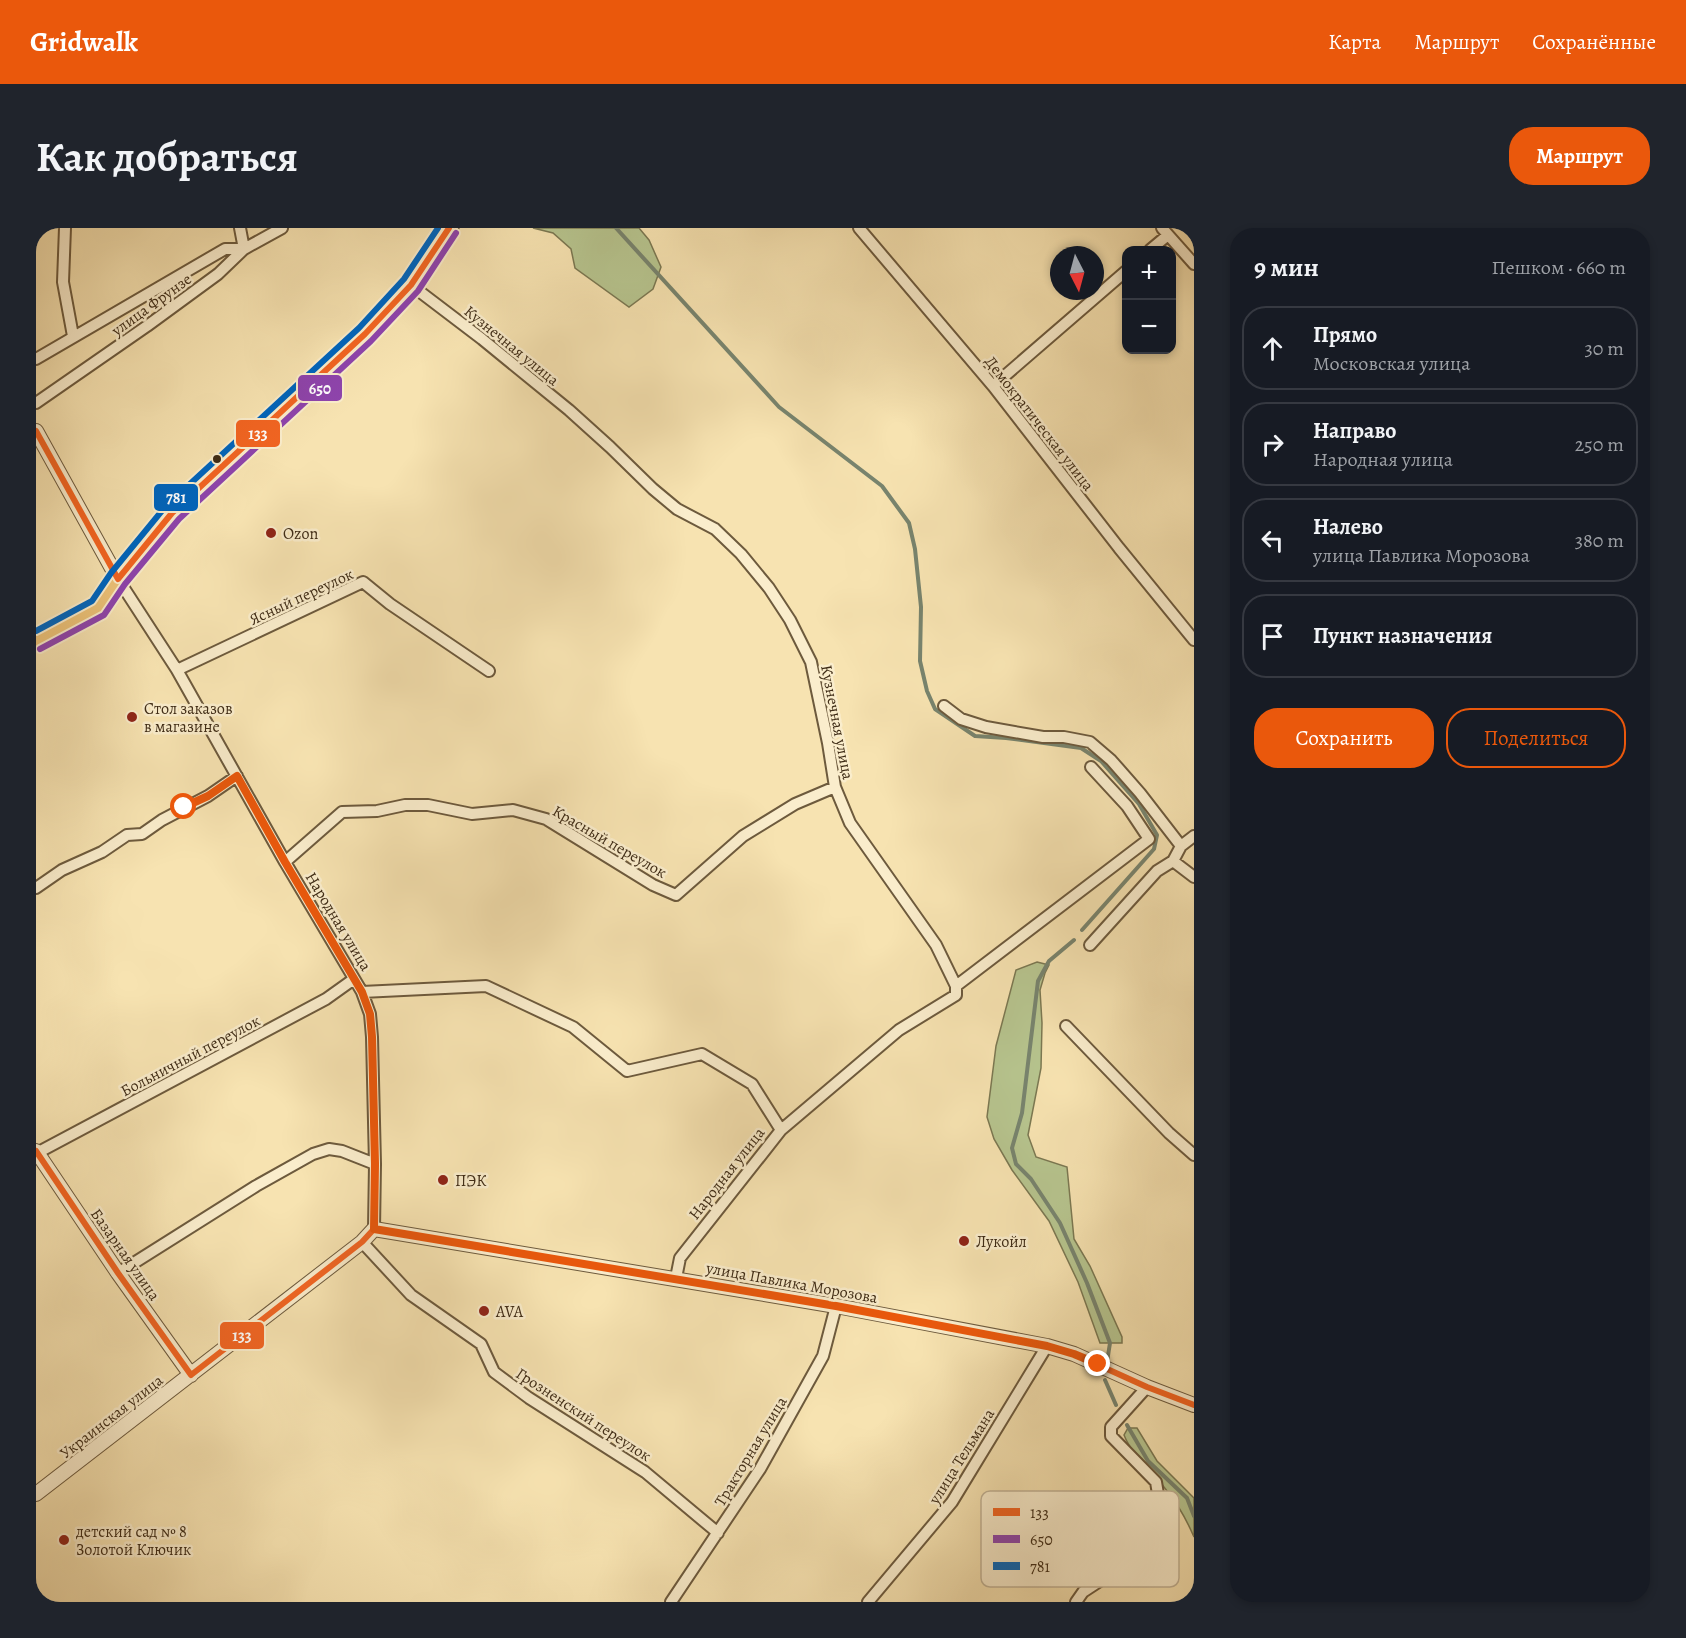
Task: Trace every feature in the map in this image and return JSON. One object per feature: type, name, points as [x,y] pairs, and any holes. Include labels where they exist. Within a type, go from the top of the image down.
[{"type":"main road","points":[[36,641],[98,608],[118,579],[172,513],[365,334],[411,285],[449,228]]},
{"type":"street","points":[[65,228],[63,282],[73,336]]},
{"type":"street","points":[[36,359],[225,249],[244,249],[240,228]]},
{"type":"street","name":"улица Фрунзе","points":[[36,403],[156,320],[218,274],[244,249],[282,228]]},
{"type":"street","name":"Демократическая улица","points":[[859,228],[993,386],[1114,542],[1193,636]]},
{"type":"street","points":[[1153,246],[1165,231],[1194,264]]},
{"type":"street","points":[[993,386],[1122,274]]},
{"type":"street","name":"Кузнечная улица","points":[[411,285],[560,403],[677,509],[715,529],[741,554],[769,588],[790,620],[811,662],[835,787],[850,823],[936,945],[956,986]]},
{"type":"street","name":"Народная улица","points":[[36,431],[118,579],[177,670],[285,862],[362,992],[370,1014],[372,1037],[374,1229]]},
{"type":"street","name":"Ясный переулок","points":[[177,670],[363,582],[390,604],[489,671]]},
{"type":"street","points":[[944,706],[962,719],[986,727],[1090,742],[1126,777],[1181,846]]},
{"type":"street","points":[[781,1130],[899,1030],[956,995],[956,986],[1149,839],[1127,806],[1091,767]]},
{"type":"street","points":[[36,888],[62,870],[102,852],[128,835],[142,834],[162,820],[208,796],[237,776]]},
{"type":"street","name":"Красный переулок","points":[[285,862],[342,812],[377,811],[405,805],[428,805],[472,814],[513,810],[546,819],[653,885],[676,895],[743,836],[795,804],[835,787]]},
{"type":"street","points":[[1090,945],[1157,871],[1173,861],[1181,846],[1194,836]]},
{"type":"street","points":[[1173,861],[1194,877]]},
{"type":"street","name":"Больничный переулок","points":[[37,1152],[326,999],[354,979]]},
{"type":"street","name":"Народная улица","points":[[362,992],[486,987],[573,1027],[627,1071],[702,1054],[752,1084],[781,1130],[680,1258],[676,1278]]},
{"type":"street","points":[[1066,1026],[1194,1155]]},
{"type":"street","points":[[118,1273],[256,1186],[313,1154],[330,1149],[342,1151],[375,1164]]},
{"type":"street","name":"Базарная улица","points":[[37,1152],[118,1273],[191,1375]]},
{"type":"street","name":"улица Павлика Морозова","points":[[374,1229],[676,1278],[1047,1346],[1085,1359],[1194,1405]]},
{"type":"street","name":"Украинская улица","points":[[36,1494],[362,1242],[374,1229]]},
{"type":"street","name":"Грозненский переулок","points":[[362,1242],[411,1295],[481,1344],[494,1372],[529,1398],[645,1472],[718,1533]]},
{"type":"street","name":"Тракторная улица","points":[[671,1602],[760,1469],[823,1356],[836,1306]]},
{"type":"street","name":"улица Тельмана","points":[[868,1602],[952,1502],[1047,1346]]},
{"type":"street","points":[[1147,1387],[1111,1427],[1111,1436],[1156,1482],[1158,1491]]},
{"type":"street","points":[[1076,1602],[1083,1592],[1091,1587]]},
{"type":"green space","points":[[533,228],[639,228],[649,240],[661,267],[653,289],[629,307],[575,268],[571,249],[553,233]]},
{"type":"green space","points":[[1037,962],[1049,965],[1040,990],[1041,1068],[1028,1135],[1036,1157],[1067,1167],[1074,1239],[1090,1266],[1122,1337],[1122,1343],[1100,1343],[1078,1282],[1049,1221],[1012,1170],[994,1139],[987,1117],[996,1046],[1016,970]]},
{"type":"green space","points":[[1128,1428],[1137,1428],[1157,1461],[1194,1498],[1194,1537],[1179,1508],[1179,1491],[1167,1491],[1131,1448],[1124,1435]]},
{"type":"waterway","points":[[616,228],[779,407],[882,486],[909,523],[915,549],[921,607],[920,661],[927,691],[935,709],[975,736],[1081,748],[1101,761],[1139,804],[1157,835],[1154,849],[1082,930]]},
{"type":"waterway","points":[[1074,940],[1049,961],[1038,981],[1022,1113],[1012,1148],[1016,1164],[1031,1179],[1060,1223],[1087,1283],[1110,1343],[1107,1362]]},
{"type":"waterway","points":[[1105,1380],[1116,1405]]},
{"type":"waterway","points":[[1127,1425],[1148,1461],[1187,1498],[1194,1516]]},
{"type":"transit line","name":"781","points":[[36,631],[92,601],[111,573],[165,507],[359,328],[404,279],[438,228]]},
{"type":"transit line","name":"133","points":[[36,431],[118,579],[172,513],[365,334],[411,285],[449,228]]},
{"type":"transit line","name":"650","points":[[40,649],[104,615],[125,584],[179,519],[371,341],[418,291],[456,233]]},
{"type":"transit line","name":"133","points":[[36,1151],[118,1273],[191,1375],[362,1242],[374,1229],[836,1306],[1047,1346],[1074,1354],[1147,1387],[1194,1405]]},
{"type":"place","name":"Ozon","points":[[271,533]]},
{"type":"place","name":"Стол заказов в магазине","points":[[132,717]]},
{"type":"place","name":"ПЭК","points":[[443,1180]]},
{"type":"place","name":"Лукойл","points":[[964,1241]]},
{"type":"place","name":"AVA","points":[[484,1311]]},
{"type":"place","name":"детский сад № 8 Золотой Ключик","points":[[64,1540]]},
{"type":"route","points":[[184,807],[208,796],[237,776],[362,992],[370,1014],[372,1037],[374,1229],[862,1310],[1047,1346],[1098,1364]]}]
